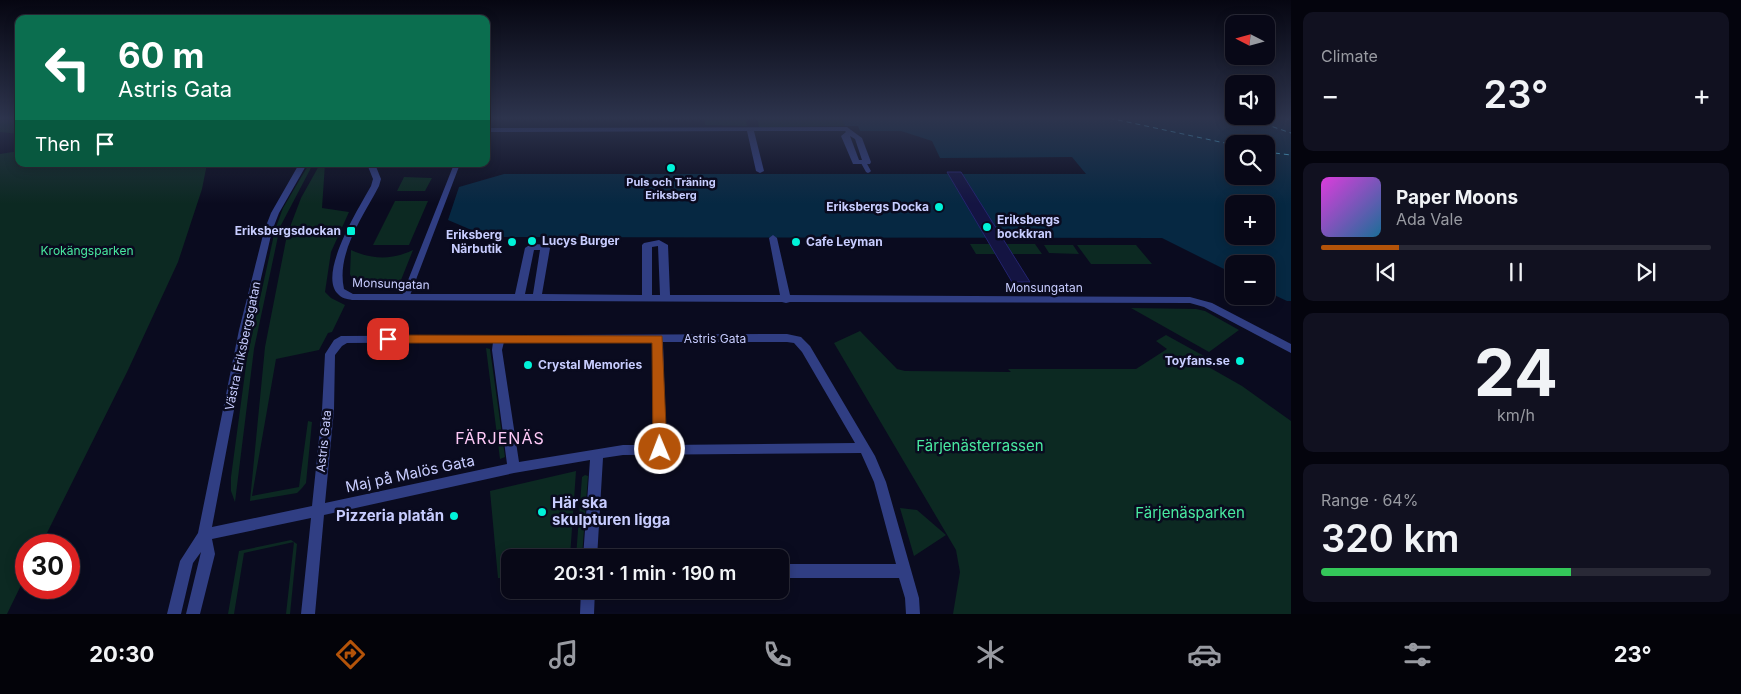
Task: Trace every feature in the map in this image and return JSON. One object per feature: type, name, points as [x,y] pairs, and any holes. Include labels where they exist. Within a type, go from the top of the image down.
[{"type":"street","points":[[754,147],[760,171]]},
{"type":"street","points":[[850,147],[856,162],[864,163],[868,172]]},
{"type":"street","name":"Västra Eriksbergsgatan","points":[[174,614],[187,561],[204,536],[244,330],[268,231],[275,213],[301,167]]},
{"type":"street","name":"Monsungatan","points":[[372,167],[376,179],[375,186],[343,248],[338,264],[338,288],[341,292],[352,297],[1190,300],[1208,305],[1291,349]]},
{"type":"street","points":[[405,298],[456,167]]},
{"type":"street","points":[[773,238],[786,300]]},
{"type":"street","points":[[647,298],[648,245],[659,243],[663,245],[665,298]]},
{"type":"street","points":[[519,298],[530,248],[543,247],[545,248],[537,298]]},
{"type":"street","name":"Astris Gata","points":[[308,614],[328,410],[330,354],[338,342],[345,339],[797,340],[806,349],[864,448],[880,482],[912,598],[913,614]]},
{"type":"street","points":[[658,339],[660,449]]},
{"type":"street","points":[[499,340],[497,350],[514,468]]},
{"type":"street","name":"Maj på Malös Gata","points":[[204,536],[514,468],[623,450],[864,448]]},
{"type":"street","points":[[591,549],[597,454]]},
{"type":"street","name":"Västra Eriksbergsgatan","points":[[193,614],[208,554],[204,536]]},
{"type":"street","points":[[789,571],[905,571]]},
{"type":"street","points":[[587,614],[588,599]]},
{"type":"green space","name":"Krokängsparken","points":[[15,152],[15,167],[206,167],[202,189],[178,262],[128,370],[46,534],[15,534],[15,598],[7,614],[0,614],[0,154]]},
{"type":"green space","points":[[307,167],[311,167],[280,227],[254,349],[235,502],[231,491],[231,477],[247,358],[275,230],[283,208]]},
{"type":"green space","points":[[318,167],[325,167],[322,208],[349,212],[331,252],[325,292],[331,298],[345,305],[332,332],[328,333],[319,350],[276,359],[252,496],[299,487],[308,421],[312,422],[306,483],[297,493],[250,501],[265,347],[287,235],[301,198]]},
{"type":"green space","points":[[404,177],[432,178],[425,191],[397,191]]},
{"type":"green space","points":[[395,201],[428,201],[409,245],[373,245]]},
{"type":"green space","points":[[970,244],[1035,244],[1042,254],[976,254]]},
{"type":"green space","points":[[1044,245],[1073,245],[1079,254],[1049,253]]},
{"type":"green space","points":[[1077,245],[1136,245],[1152,264],[1091,264]]},
{"type":"green space","points":[[351,250],[367,256],[382,258],[398,256],[413,250],[397,290],[371,289],[354,284],[350,274]]},
{"type":"green space","points":[[1131,308],[1196,309],[1205,311],[1239,330],[1209,352]]},
{"type":"green space","name":"Färjenäsparken","points":[[860,331],[897,369],[905,371],[1011,372],[1008,369],[1136,369],[1167,349],[1156,341],[1166,335],[1204,356],[1198,361],[1242,386],[1291,421],[1291,614],[953,614],[960,572],[956,550],[834,343]]},
{"type":"green space","points":[[486,348],[490,349],[505,457],[500,459]]},
{"type":"green space","points":[[576,471],[571,549],[501,549],[501,578],[498,578],[490,491]]},
{"type":"green space","points":[[588,476],[583,549],[577,549],[582,477]]},
{"type":"green space","points":[[900,508],[917,510],[946,535],[914,556]]},
{"type":"green space","points":[[291,540],[294,542],[244,553],[234,614],[228,614],[239,551]]},
{"type":"green space","points":[[294,542],[297,544],[290,614],[286,614]]},
{"type":"water","points":[[935,147],[1225,147],[1225,185],[1275,185],[1275,147],[1291,147],[1291,301],[1275,295],[1275,255],[1225,255],[1225,270],[1162,238],[488,237],[448,220],[459,187],[504,174],[1086,174],[1072,157],[940,158]]},
{"type":"building","name":"Eriksbergs bockkran","points":[[947,172],[961,172],[1030,282],[1012,282]]},
{"type":"ferry route","points":[[1275,153],[1291,155]]},
{"type":"place","name":"Puls och Träning Eriksberg","points":[[671,168]]},
{"type":"place","name":"Eriksbergs Docka","points":[[939,207]]},
{"type":"place","name":"Eriksbergs bockkran","points":[[987,227]]},
{"type":"place","name":"Eriksbergsdockan","points":[[351,231]]},
{"type":"place","name":"Lucys Burger","points":[[532,241]]},
{"type":"place","name":"Eriksberg Närbutik","points":[[512,242]]},
{"type":"place","name":"Cafe Leyman","points":[[796,242]]},
{"type":"place","name":"Toyfans.se","points":[[1240,361]]},
{"type":"place","name":"Crystal Memories","points":[[528,365]]},
{"type":"place","name":"Här ska skulpturen ligga","points":[[542,512]]},
{"type":"place","name":"Pizzeria platån","points":[[454,516]]},
{"type":"district","name":"FÄRJENÄS","points":[[500,438]]},
{"type":"route","points":[[388,339],[658,339],[660,449]]},
{"type":"park label","name":"Färjenästerrassen","points":[[980,446]]}]
